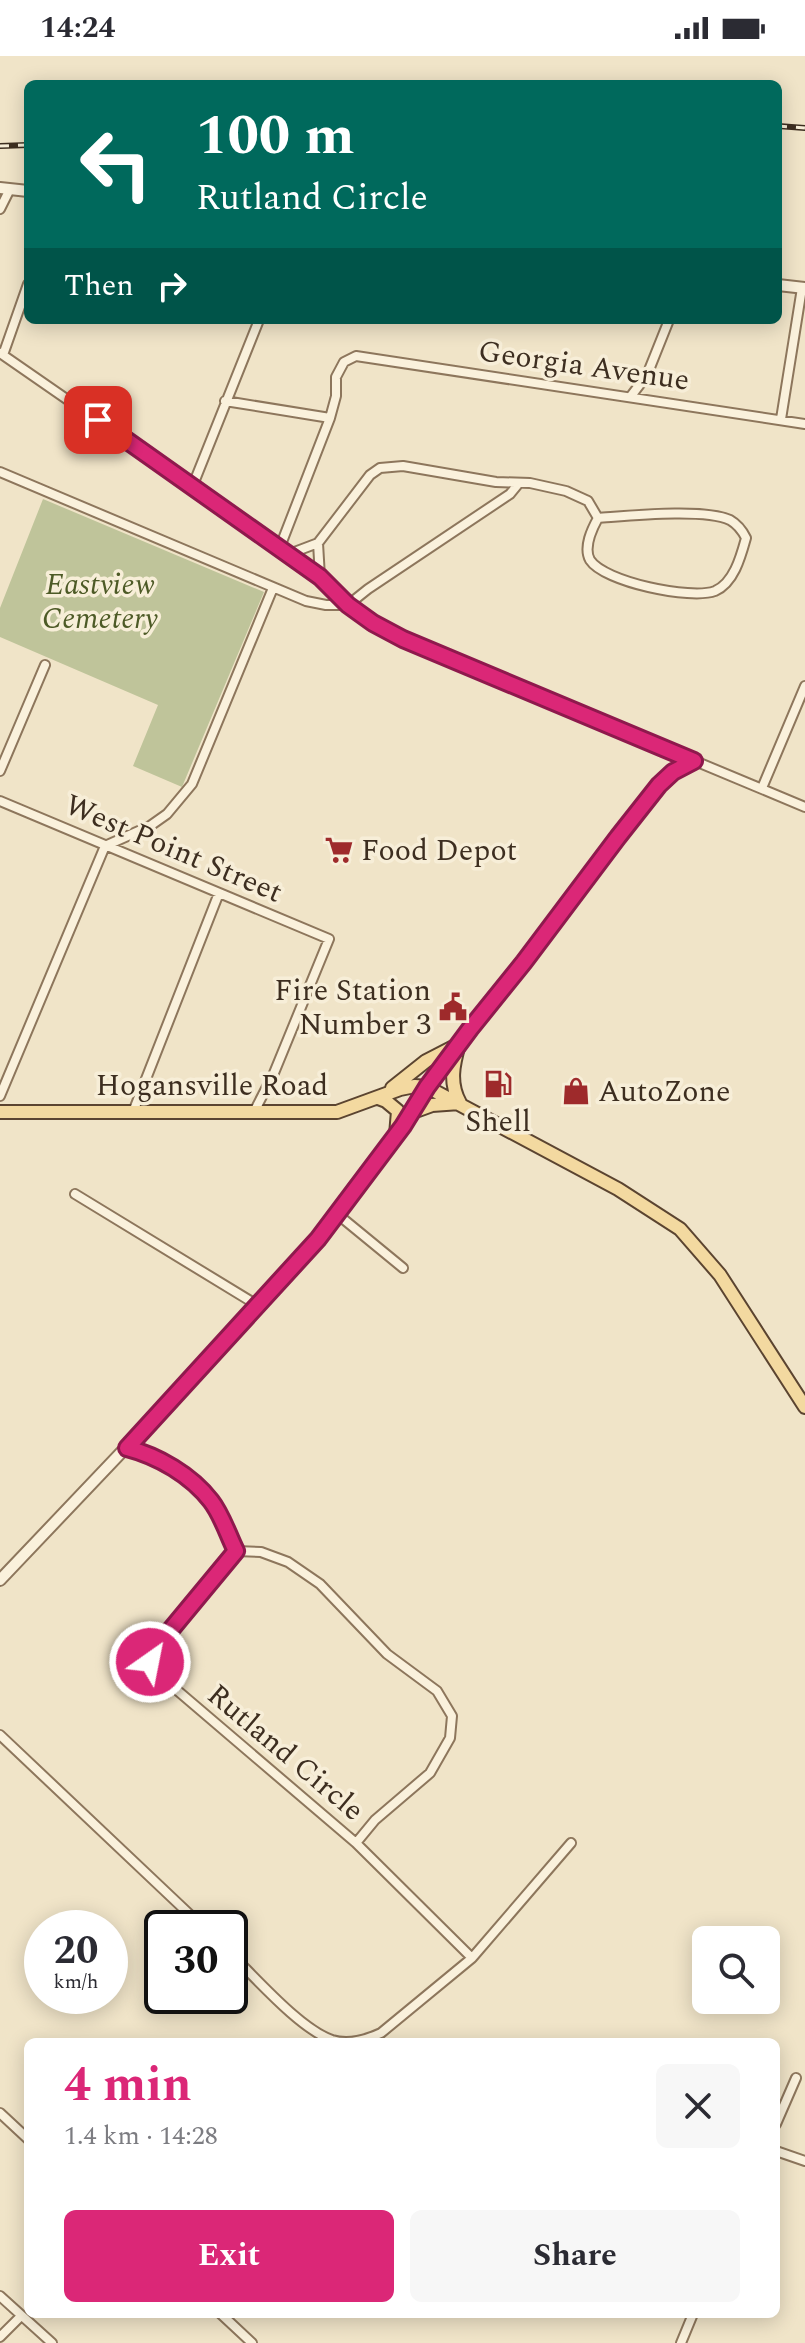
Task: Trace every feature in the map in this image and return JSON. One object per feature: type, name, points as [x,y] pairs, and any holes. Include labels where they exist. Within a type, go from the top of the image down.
[{"type":"main road","points":[[378,1098],[426,1061],[459,1044]]},
{"type":"main road","points":[[459,1044],[452,1080],[460,1103]]},
{"type":"main road","name":"Hogansville Road","points":[[0,1112],[337,1112],[415,1086],[427,1087]]},
{"type":"main road","points":[[427,1087],[618,1189],[680,1229],[720,1275],[805,1407]]},
{"type":"main road","points":[[378,1098],[398,1111],[396,1135]]},
{"type":"main road","points":[[410,1113],[432,1105],[460,1103]]},
{"type":"street","points":[[0,209],[5,189]]},
{"type":"street","points":[[781,419],[804,288],[782,285]]},
{"type":"street","points":[[24,295],[2,354],[280,547],[373,623],[438,655],[551,699],[805,807]]},
{"type":"street","points":[[193,485],[257,324]]},
{"type":"street","points":[[631,396],[647,375],[667,324]]},
{"type":"street","name":"Georgia Avenue","points":[[330,418],[336,396],[336,377],[344,362],[356,356],[805,424]]},
{"type":"street","points":[[225,401],[330,418],[280,547]]},
{"type":"street","points":[[289,554],[318,543],[363,484],[380,468],[403,466],[530,483],[566,491],[588,501],[598,518]]},
{"type":"street","points":[[0,472],[273,588],[316,603],[348,605],[510,494],[519,483]]},
{"type":"street","points":[[667,513],[721,518],[731,521],[746,538],[732,576],[724,584],[716,590],[681,594],[625,579],[592,562],[588,555],[589,536],[598,518],[667,513]]},
{"type":"street","points":[[318,543],[320,577]]},
{"type":"street","points":[[0,1096],[105,846],[150,826],[167,814],[192,784],[273,588]]},
{"type":"street","points":[[0,771],[45,665]]},
{"type":"street","points":[[762,788],[805,686]]},
{"type":"street","points":[[0,1580],[127,1448],[318,1239],[459,1044],[618,837],[659,785],[673,772],[694,761]]},
{"type":"street","name":"West Point Street","points":[[0,801],[329,939],[274,1073],[253,1113]]},
{"type":"street","points":[[133,1112],[219,893]]},
{"type":"street","points":[[75,1194],[257,1305]]},
{"type":"street","points":[[336,1213],[403,1268]]},
{"type":"street","points":[[127,1448],[141,1451],[179,1471],[211,1501],[236,1551]]},
{"type":"street","name":"Rutland Circle","points":[[356,1843],[375,1820],[430,1773],[450,1738],[452,1716],[437,1691],[387,1654],[320,1584],[288,1562],[261,1552],[236,1551],[154,1650],[151,1668],[356,1843],[472,1958]]},
{"type":"street","points":[[0,1735],[185,1910]]},
{"type":"street","points":[[371,2038],[472,1958],[571,1843]]},
{"type":"street","points":[[248,1970],[310,2028],[328,2038]]},
{"type":"street","points":[[780,2115],[796,2078]]},
{"type":"street","points":[[0,2113],[24,2135]]},
{"type":"street","points":[[780,2152],[805,2161]]},
{"type":"street","points":[[0,2296],[52,2343]]},
{"type":"street","points":[[0,2337],[21,2316]]},
{"type":"street","points":[[225,2318],[252,2343]]},
{"type":"street","points":[[681,2343],[691,2318]]},
{"type":"green space","name":"Eastview Cemetery","points":[[43,499],[264,592],[182,787],[133,766],[158,705],[0,637],[0,608]]},
{"type":"railway","points":[[782,126],[805,128]]},
{"type":"railway","points":[[0,146],[24,145]]},
{"type":"place","name":"Food Depot","points":[[339,850]]},
{"type":"place","name":"Fire Station Number 3","points":[[453,1007]]},
{"type":"place","name":"Shell","points":[[498,1084]]},
{"type":"place","name":"AutoZone","points":[[576,1091]]},
{"type":"route","points":[[98,420],[320,577],[348,605],[373,623],[462,665],[551,699],[694,761],[673,772],[659,785],[618,837],[470,1029],[427,1087],[403,1126],[354,1187],[318,1239],[127,1448],[141,1451],[179,1471],[211,1501],[236,1551],[154,1650],[150,1662]]}]
